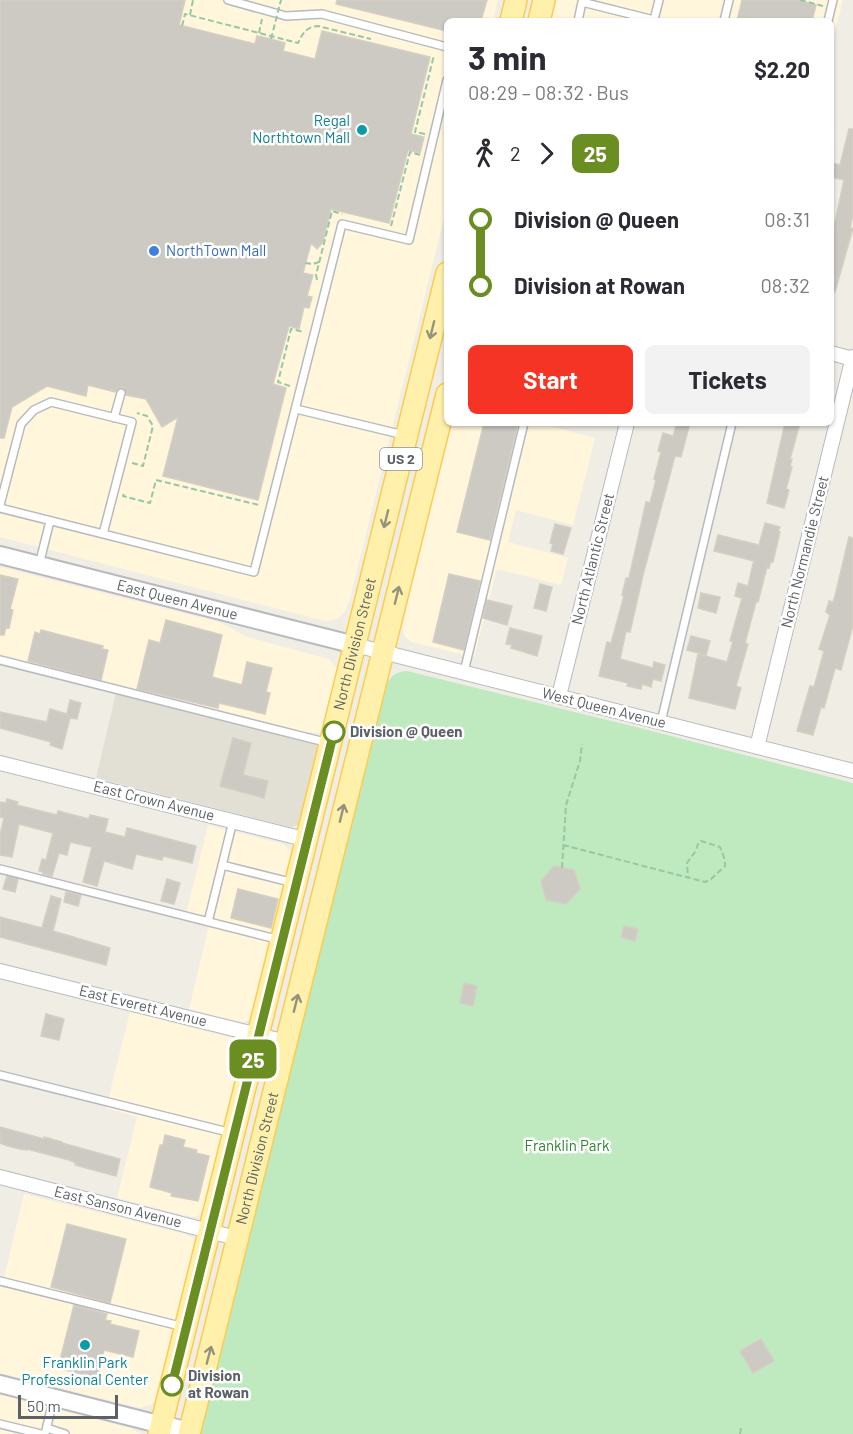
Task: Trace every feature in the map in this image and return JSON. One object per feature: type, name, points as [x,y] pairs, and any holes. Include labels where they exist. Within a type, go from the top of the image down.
[{"type":"main road","points":[[512,18],[516,0]]},
{"type":"main road","points":[[540,18],[544,0]]},
{"type":"main road","name":"North Division Street","points":[[160,1430],[444,285]]},
{"type":"main road","name":"North Division Street","points":[[189,1433],[444,406]]},
{"type":"main road","points":[[160,1430],[189,1433]]},
{"type":"street","points":[[834,354],[853,358]]},
{"type":"street","name":"North Normandie Street","points":[[757,747],[853,358]]},
{"type":"street","name":"North Atlantic Street","points":[[559,696],[626,426]]},
{"type":"street","name":"East Queen Avenue","points":[[0,555],[356,645]]},
{"type":"street","name":"West Queen Avenue","points":[[356,645],[853,771]]},
{"type":"street","name":"East Crown Avenue","points":[[0,763],[308,840]]},
{"type":"street","name":"East Everett Avenue","points":[[0,970],[286,1042]]},
{"type":"street","name":"East Sanson Avenue","points":[[0,1177],[237,1238]]},
{"type":"street","points":[[0,1384],[54,1397],[160,1430]]},
{"type":"lane","points":[[228,0],[286,16],[322,14],[444,45]]},
{"type":"lane","points":[[654,18],[659,0]]},
{"type":"lane","points":[[725,18],[729,0]]},
{"type":"lane","points":[[579,18],[582,2],[646,18]]},
{"type":"lane","points":[[103,534],[132,422],[51,402],[34,410],[21,424],[0,506],[50,521],[254,572],[342,224],[409,240],[444,93]]},
{"type":"lane","points":[[114,418],[121,393]]},
{"type":"lane","points":[[296,409],[407,436]]},
{"type":"lane","points":[[464,672],[523,426]]},
{"type":"lane","points":[[661,722],[731,426]]},
{"type":"lane","points":[[39,565],[50,521]]},
{"type":"lane","points":[[0,660],[332,744]]},
{"type":"lane","points":[[208,922],[233,821]]},
{"type":"lane","points":[[222,866],[297,884]]},
{"type":"lane","points":[[0,868],[282,941]]},
{"type":"lane","points":[[0,1075],[234,1134]]},
{"type":"lane","points":[[0,1281],[186,1328]]},
{"type":"lane","points":[[45,1432],[54,1397]]},
{"type":"lane","points":[[0,1424],[65,1434]]},
{"type":"path","points":[[190,15],[194,0]]},
{"type":"path","points":[[271,37],[281,0]]},
{"type":"path","points":[[800,0],[832,4]]},
{"type":"path","points":[[259,33],[264,10]]},
{"type":"path","points":[[182,26],[185,14],[298,43],[302,34],[309,27],[318,26],[380,41]]},
{"type":"path","points":[[427,135],[415,132],[435,55]]},
{"type":"path","points":[[381,224],[391,226],[410,152],[422,155]]},
{"type":"path","points":[[317,283],[316,275],[332,211],[342,214]]},
{"type":"path","points":[[305,263],[319,262]]},
{"type":"path","points":[[288,396],[291,385],[278,382],[291,328],[304,332]]},
{"type":"path","points":[[132,463],[143,466],[153,426],[147,416],[137,413]]},
{"type":"path","points":[[151,421],[156,417]]},
{"type":"path","points":[[126,485],[123,496],[150,503],[156,480],[262,506]]},
{"type":"path","points":[[562,868],[566,805],[580,761],[582,744]]},
{"type":"path","points":[[563,845],[688,878],[705,882],[723,870],[725,861],[720,847],[699,842],[687,863],[688,878]]},
{"type":"path","points":[[740,1434],[741,1428]]},
{"type":"shaded area","name":"NorthTown Mall","points":[[0,0],[498,0],[494,18],[444,18],[444,218],[350,599],[345,611],[338,619],[325,621],[0,537]]},
{"type":"shaded area","points":[[556,0],[843,0],[834,36],[834,18],[552,18]]},
{"type":"shaded area","points":[[450,426],[550,426],[595,438],[573,525],[516,510],[508,542],[568,558],[561,585],[497,569],[474,657],[411,642],[404,635],[402,627]]},
{"type":"shaded area","points":[[0,567],[219,622],[247,637],[329,659],[338,670],[323,733],[305,732],[0,654]]},
{"type":"shaded area","points":[[116,693],[318,744],[319,748],[302,820],[298,825],[291,827],[96,778]]},
{"type":"shaded area","points":[[208,825],[283,844],[292,852],[254,1013],[249,1020],[243,1022],[189,1009],[209,925],[185,918]]},
{"type":"shaded area","points":[[130,1012],[236,1039],[243,1047],[244,1052],[205,1209],[198,1216],[192,1217],[117,1198],[137,1117],[106,1108]]},
{"type":"shaded area","points":[[24,1194],[181,1233],[193,1238],[195,1247],[157,1399],[152,1404],[140,1408],[0,1373],[0,1286],[2,1286]]},
{"type":"shaded area","points":[[0,1395],[130,1428],[142,1434],[0,1434]]},
{"type":"green space","name":"Franklin Park","points":[[407,671],[853,783],[853,1434],[199,1434],[386,686],[394,675]]},
{"type":"building","name":"NorthTown Mall","points":[[0,0],[185,0],[179,25],[255,44],[257,36],[271,39],[285,43],[283,51],[315,59],[322,31],[430,57],[411,134],[424,137],[420,153],[408,150],[389,223],[331,209],[323,242],[317,249],[311,243],[303,273],[313,275],[307,296],[312,297],[309,308],[304,307],[299,329],[289,326],[273,384],[286,388],[258,500],[163,476],[178,417],[162,427],[146,399],[126,395],[122,387],[115,392],[88,385],[86,396],[47,386],[12,407],[4,438],[0,438]]},
{"type":"building","points":[[337,0],[487,0],[482,18],[444,18],[444,30],[336,4]]},
{"type":"building","points":[[742,0],[796,0],[816,5],[813,18],[738,18]]},
{"type":"building","points":[[849,129],[853,129],[853,215],[850,228],[853,228],[834,292],[834,227],[844,180],[834,178],[834,164],[840,165]]},
{"type":"building","points":[[483,426],[517,426],[490,540],[457,532]]},
{"type":"building","points":[[676,426],[689,426],[681,457],[675,456],[630,632],[626,631],[620,659],[653,668],[654,662],[665,665],[661,681],[653,679],[651,687],[642,684],[641,689],[627,686],[628,683],[599,676],[607,642],[611,643],[624,596],[622,595],[626,578],[629,578],[646,502],[650,503],[663,433],[673,436]]},
{"type":"building","points":[[784,426],[799,426],[790,459],[792,459],[790,466],[792,467],[784,508],[767,503]]},
{"type":"building","points":[[765,523],[780,527],[778,531],[780,532],[773,562],[771,561],[769,568],[767,567],[745,643],[748,644],[736,686],[741,688],[735,709],[689,698],[698,654],[727,662],[733,641],[730,641],[742,598],[735,596],[738,583],[748,586],[754,561],[714,551],[718,535],[759,545]]},
{"type":"building","points":[[555,524],[571,528],[563,554],[551,551],[553,544],[550,543]]},
{"type":"building","points":[[849,537],[853,538],[853,625],[841,670],[835,668],[824,708],[821,707],[813,735],[797,731],[810,686],[814,687],[824,651],[819,649],[830,615],[826,612],[829,601],[833,602],[835,596]]},
{"type":"building","points":[[449,574],[480,581],[464,650],[433,642]]},
{"type":"building","points":[[0,575],[18,579],[10,609],[13,610],[9,628],[6,627],[4,635],[0,635]]},
{"type":"building","points":[[540,584],[552,587],[546,611],[534,608]]},
{"type":"building","points":[[701,593],[720,597],[716,613],[698,608]]},
{"type":"building","points":[[487,600],[512,606],[507,625],[483,618]]},
{"type":"building","points":[[166,620],[222,635],[212,677],[242,685],[247,662],[272,668],[266,692],[270,693],[265,714],[219,703],[218,708],[137,689],[149,640],[160,643]]},
{"type":"building","points":[[510,628],[542,636],[537,656],[511,648],[512,645],[506,644]]},
{"type":"building","points":[[41,630],[103,646],[102,649],[108,650],[101,680],[28,661],[35,632],[40,634]]},
{"type":"building","points":[[691,636],[710,641],[706,655],[687,650]]},
{"type":"building","points":[[70,700],[81,703],[77,719],[70,718],[62,749],[50,745],[51,742],[0,728],[0,712],[47,722],[50,709],[67,714]]},
{"type":"building","points":[[233,738],[251,743],[243,775],[268,781],[264,798],[220,786]]},
{"type":"building","points":[[7,799],[18,802],[17,805],[57,815],[58,811],[89,819],[90,815],[108,819],[105,832],[125,837],[127,828],[196,846],[192,863],[163,856],[162,860],[136,854],[132,869],[104,861],[97,886],[83,882],[92,847],[70,842],[67,855],[59,853],[52,876],[43,874],[39,871],[42,859],[46,860],[53,833],[19,824],[12,857],[0,855],[0,835],[4,818],[0,817],[0,802],[6,803]]},
{"type":"building","points":[[554,866],[574,870],[580,889],[566,904],[546,900],[541,881]]},
{"type":"building","points":[[7,876],[18,879],[15,892],[3,889]]},
{"type":"building","points":[[167,879],[180,883],[174,904],[161,901]]},
{"type":"building","points":[[238,889],[278,899],[271,928],[231,918]]},
{"type":"building","points":[[66,892],[81,895],[78,906],[64,902]]},
{"type":"building","points":[[51,896],[61,899],[53,931],[110,948],[106,965],[0,937],[0,917],[42,928]]},
{"type":"building","points":[[624,926],[638,929],[635,941],[621,937]]},
{"type":"building","points":[[464,983],[477,986],[473,1006],[460,1003]]},
{"type":"building","points":[[46,1014],[64,1019],[59,1040],[41,1036]]},
{"type":"building","points":[[0,1127],[120,1159],[116,1176],[75,1165],[76,1163],[69,1160],[0,1143]]},
{"type":"building","points":[[165,1135],[185,1140],[183,1147],[209,1156],[198,1201],[171,1196],[172,1193],[150,1187],[160,1145],[163,1145]]},
{"type":"building","points":[[67,1224],[126,1239],[110,1303],[51,1287]]},
{"type":"building","name":"Franklin Park Professional Center","points":[[74,1305],[107,1314],[105,1320],[111,1321],[110,1324],[139,1331],[133,1357],[104,1350],[97,1378],[58,1368]]},
{"type":"building","points":[[761,1339],[774,1361],[753,1373],[740,1351]]},
{"type":"bus line","name":"25","points":[[172,1385],[334,732]]},
{"type":"place","name":"Regal Northtown Mall","points":[[362,130]]},
{"type":"place","name":"NorthTown Mall","points":[[154,251]]},
{"type":"place","name":"Division @ Queen","points":[[334,732]]},
{"type":"place","name":"Franklin Park Professional Center","points":[[85,1345]]},
{"type":"place","name":"Division at Rowan","points":[[172,1385]]}]
